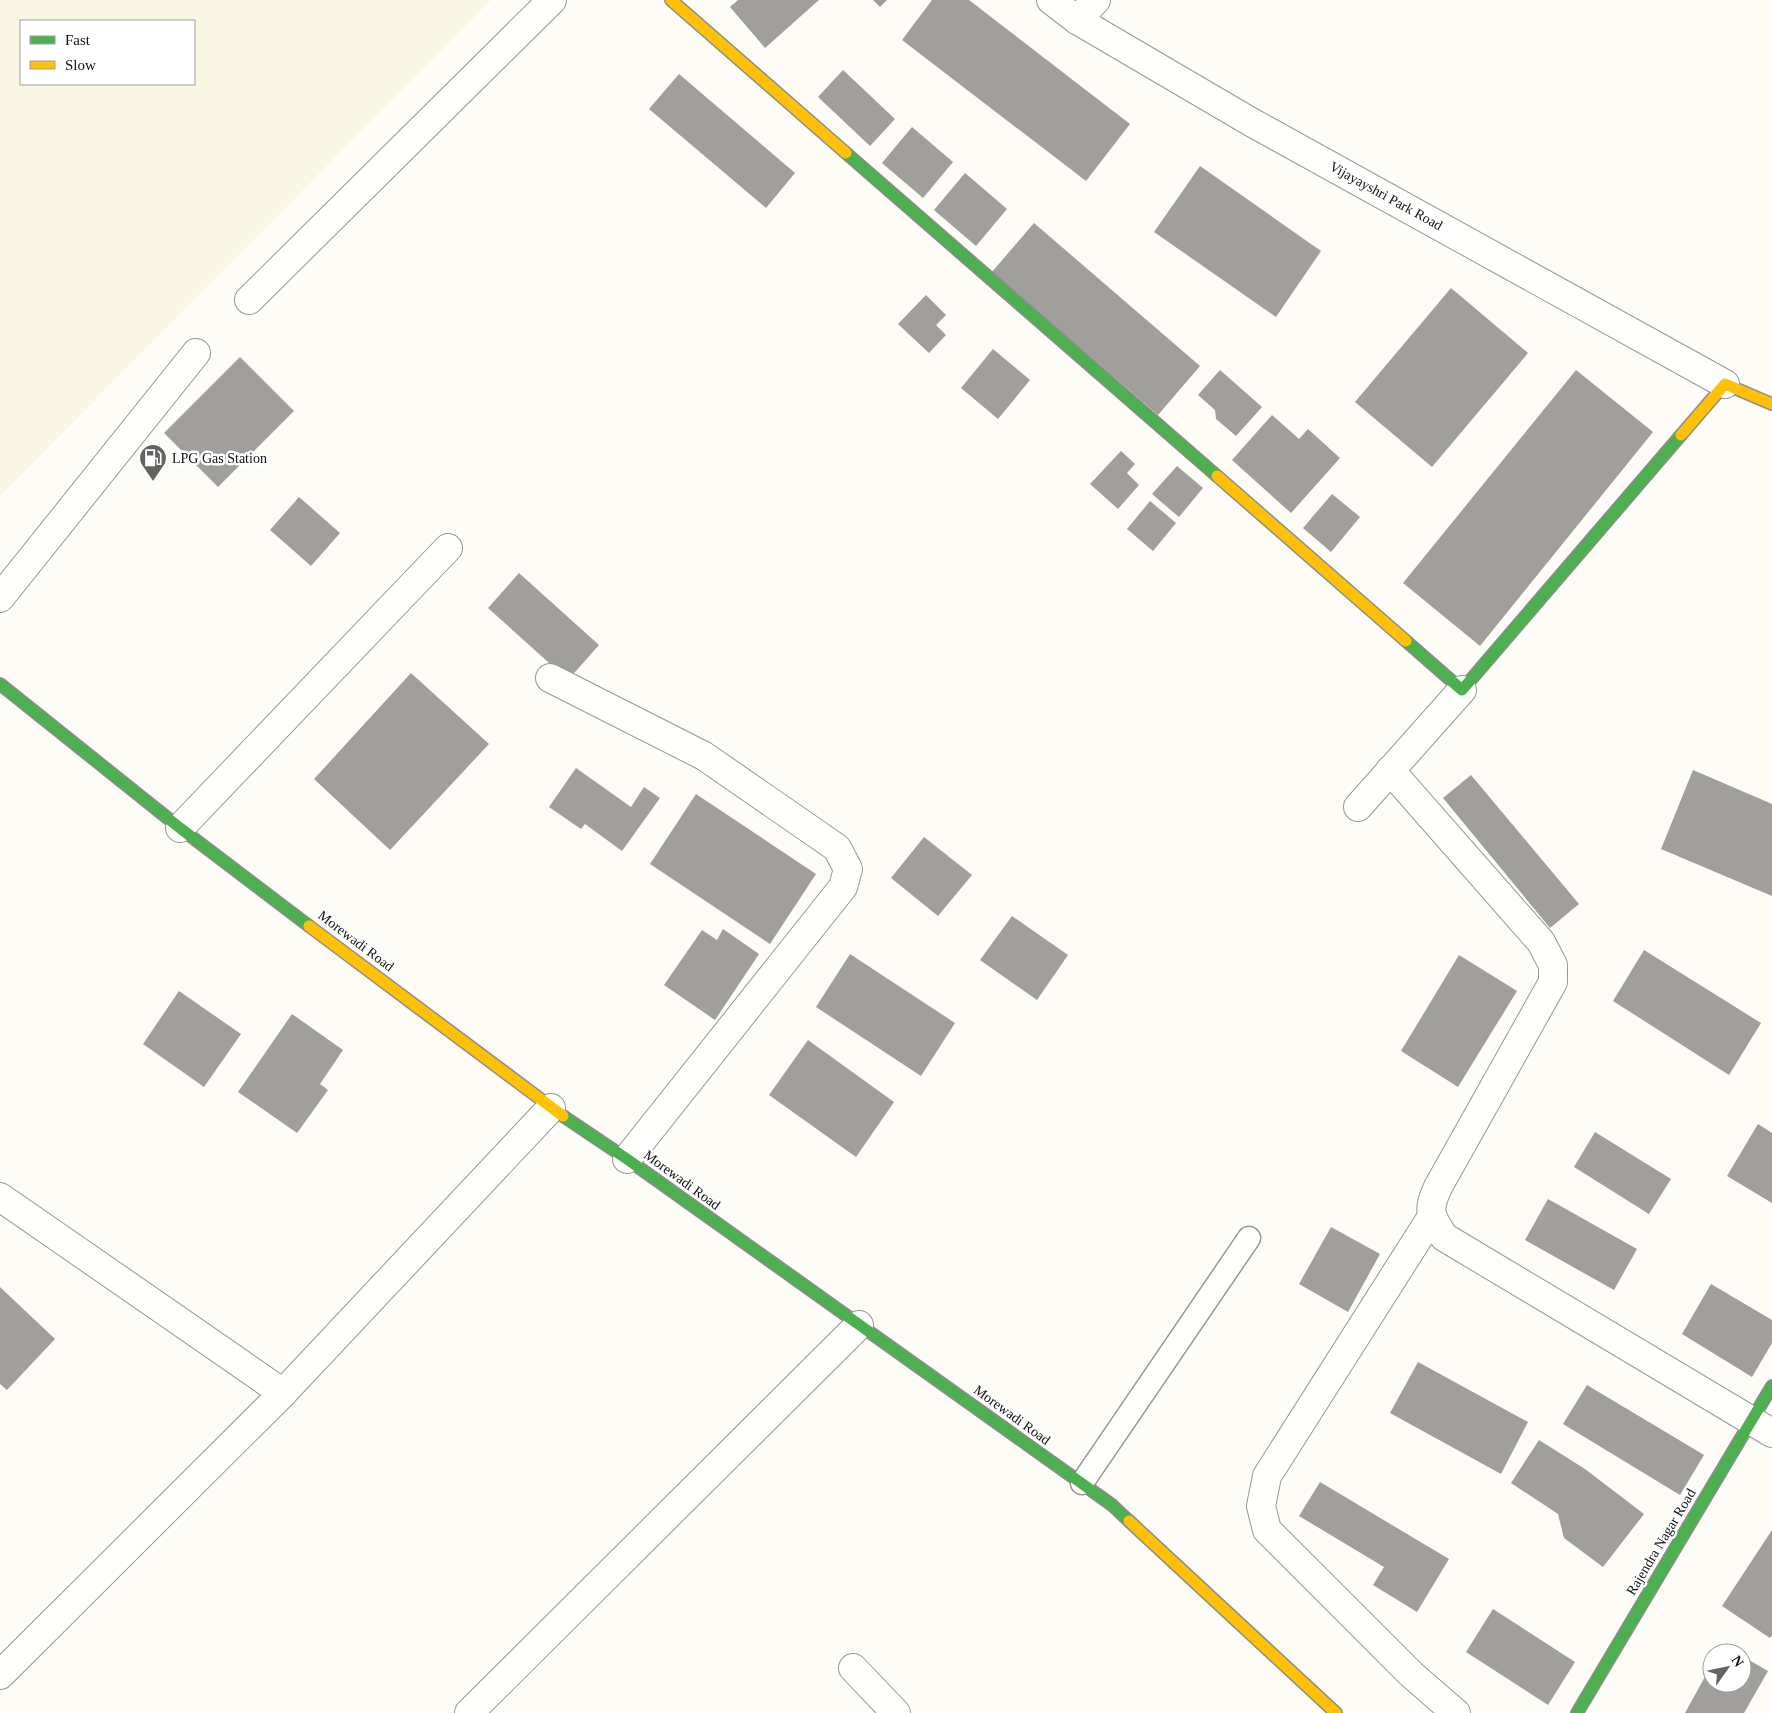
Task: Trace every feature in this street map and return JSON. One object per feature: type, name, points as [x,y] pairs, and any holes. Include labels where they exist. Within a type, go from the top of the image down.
[{"type":"street","points":[[249,300],[552,0]]},
{"type":"street","points":[[671,0],[1462,690]]},
{"type":"street","name":"Vijayayshri Park Road","points":[[1051,0],[1077,20],[1251,122],[1725,384]]},
{"type":"street","points":[[1077,20],[1096,0]]},
{"type":"street","points":[[0,598],[196,352]]},
{"type":"street","points":[[1358,807],[1462,690],[1725,384],[1772,404]]},
{"type":"street","points":[[180,828],[448,548]]},
{"type":"street","points":[[550,678],[704,756],[837,848],[848,869],[842,887],[626,1159]]},
{"type":"street","name":"Morewadi Road","points":[[0,684],[180,828],[552,1108],[1112,1505],[1336,1713]]},
{"type":"street","points":[[1390,770],[1541,942],[1553,964],[1553,982],[1438,1187],[1431,1204],[1431,1218],[1267,1476],[1261,1506],[1267,1530],[1411,1674],[1456,1713]]},
{"type":"street","points":[[0,1675],[283,1394],[552,1108]]},
{"type":"street","points":[[0,1197],[283,1394]]},
{"type":"street","points":[[1431,1218],[1444,1237],[1761,1427]]},
{"type":"street","points":[[469,1713],[859,1325]]},
{"type":"street","name":"Rajendra Nagar Road","points":[[1577,1713],[1761,1427],[1772,1386]]},
{"type":"street","points":[[853,1668],[896,1713]]},
{"type":"lane","points":[[1082,1483],[1249,1238]]},
{"type":"shaded area","points":[[0,0],[491,0],[0,496]]},
{"type":"building","points":[[738,0],[819,0],[765,48],[730,7]]},
{"type":"building","points":[[873,0],[887,0],[880,7]]},
{"type":"building","points":[[932,0],[969,0],[1130,124],[1086,181],[902,40]]},
{"type":"building","points":[[843,70],[895,119],[870,146],[818,97]]},
{"type":"building","points":[[679,74],[795,173],[766,208],[649,109]]},
{"type":"building","points":[[912,127],[953,162],[923,198],[882,163]]},
{"type":"building","points":[[1200,166],[1321,251],[1276,317],[1154,232]]},
{"type":"building","points":[[965,173],[1007,209],[976,246],[934,210]]},
{"type":"building","points":[[1034,223],[1200,366],[1158,415],[992,272]]},
{"type":"building","points":[[1451,288],[1528,353],[1432,467],[1355,402]]},
{"type":"building","points":[[926,295],[946,315],[936,325],[946,335],[929,353],[898,324]]},
{"type":"building","points":[[993,349],[1030,380],[998,419],[961,388]]},
{"type":"building","points":[[240,357],[294,411],[218,487],[164,433]]},
{"type":"building","points":[[1220,370],[1262,407],[1236,436],[1216,419],[1215,410],[1198,395]]},
{"type":"building","points":[[1576,370],[1653,432],[1480,646],[1403,583]]},
{"type":"building","points":[[1272,415],[1299,439],[1308,429],[1340,458],[1291,513],[1232,460]]},
{"type":"building","points":[[1121,451],[1135,464],[1127,473],[1139,485],[1118,509],[1090,484]]},
{"type":"building","points":[[1177,466],[1203,488],[1179,517],[1152,494]]},
{"type":"building","points":[[1332,494],[1360,517],[1331,552],[1303,528]]},
{"type":"building","points":[[299,497],[340,533],[311,566],[270,530]]},
{"type":"building","points":[[1150,501],[1176,523],[1153,551],[1127,529]]},
{"type":"building","points":[[519,573],[599,645],[568,680],[488,608]]},
{"type":"building","points":[[411,673],[489,744],[390,850],[314,779]]},
{"type":"building","points":[[576,768],[631,807],[644,787],[660,798],[622,851],[585,824],[581,829],[549,807]]},
{"type":"building","points":[[1693,770],[1772,804],[1772,896],[1661,849]]},
{"type":"building","points":[[1471,775],[1579,904],[1550,928],[1443,798]]},
{"type":"building","points":[[696,794],[816,874],[770,944],[650,864]]},
{"type":"building","points":[[924,837],[972,875],[938,916],[891,878]]},
{"type":"building","points":[[1012,916],[1068,955],[1037,1000],[980,960]]},
{"type":"building","points":[[723,929],[759,954],[715,1020],[664,985],[702,930],[717,940]]},
{"type":"building","points":[[1644,950],[1761,1023],[1729,1075],[1613,1001]]},
{"type":"building","points":[[850,954],[955,1023],[921,1076],[816,1007]]},
{"type":"building","points":[[1459,955],[1517,991],[1458,1087],[1401,1051]]},
{"type":"building","points":[[179,991],[241,1034],[204,1087],[143,1044]]},
{"type":"building","points":[[292,1014],[343,1050],[320,1084],[328,1090],[297,1133],[238,1092]]},
{"type":"building","points":[[808,1040],[894,1102],[856,1157],[769,1095]]},
{"type":"building","points":[[1758,1124],[1772,1133],[1772,1203],[1727,1176]]},
{"type":"building","points":[[1595,1132],[1671,1179],[1649,1214],[1574,1167]]},
{"type":"building","points":[[1548,1199],[1637,1249],[1614,1290],[1525,1240]]},
{"type":"building","points":[[1331,1227],[1380,1254],[1348,1312],[1299,1284]]},
{"type":"building","points":[[1711,1284],[1772,1320],[1772,1343],[1752,1377],[1682,1334]]},
{"type":"building","points":[[0,1287],[55,1339],[7,1390],[0,1384]]},
{"type":"building","points":[[1418,1362],[1528,1422],[1501,1474],[1390,1413]]},
{"type":"building","points":[[1587,1385],[1704,1455],[1680,1495],[1563,1424]]},
{"type":"building","points":[[1539,1440],[1585,1469],[1644,1514],[1603,1567],[1564,1538],[1558,1514],[1511,1483]]},
{"type":"building","points":[[1320,1482],[1449,1559],[1417,1612],[1373,1585],[1384,1567],[1299,1516]]},
{"type":"building","points":[[1772,1530],[1772,1635],[1770,1638],[1722,1606]]},
{"type":"building","points":[[1493,1609],[1575,1662],[1548,1705],[1466,1652]]},
{"type":"building","points":[[1752,1662],[1768,1671],[1744,1713],[1685,1713],[1702,1682],[1702,1693],[1752,1693]]},
{"type":"traffic: fast","points":[[846,153],[1217,476]]},
{"type":"traffic: fast","points":[[1406,641],[1462,690],[1681,435]]},
{"type":"traffic: fast","points":[[0,684],[180,828],[309,926]]},
{"type":"traffic: fast","points":[[563,1116],[627,1159],[1112,1505],[1129,1521]]},
{"type":"traffic: fast","points":[[1577,1713],[1772,1386]]},
{"type":"traffic: slow","points":[[671,0],[846,153]]},
{"type":"traffic: slow","points":[[1681,435],[1725,384],[1772,404]]},
{"type":"traffic: slow","points":[[1217,476],[1406,641]]},
{"type":"traffic: slow","points":[[309,926],[563,1116]]},
{"type":"traffic: slow","points":[[1129,1521],[1336,1713]]},
{"type":"place","name":"LPG Gas Station","points":[[153,482]]}]
